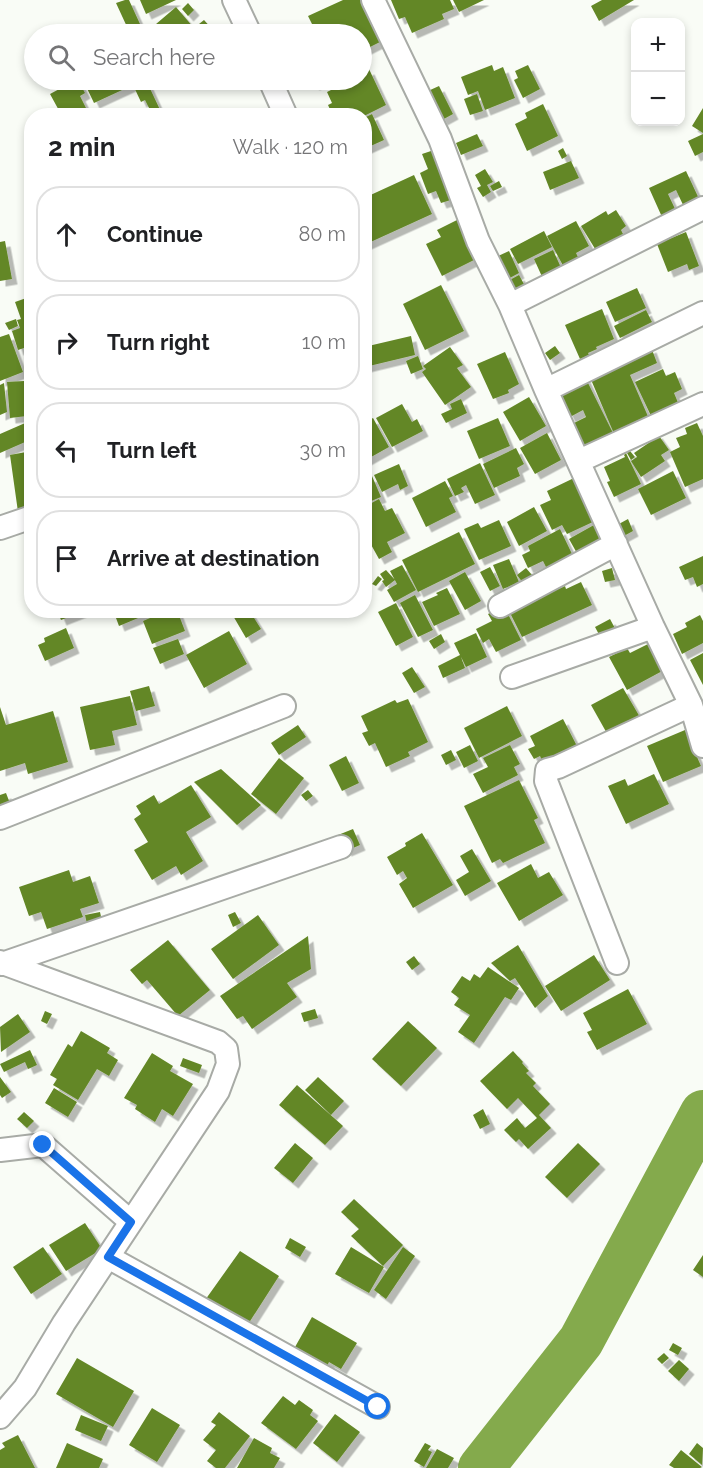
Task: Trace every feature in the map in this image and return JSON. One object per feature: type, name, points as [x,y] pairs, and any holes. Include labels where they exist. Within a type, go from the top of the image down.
[{"type":"street","points":[[234,0],[245,24]]},
{"type":"street","points":[[373,0],[440,139],[478,241],[510,305],[653,627],[691,705],[703,746]]},
{"type":"street","points":[[274,90],[282,108]]},
{"type":"street","points":[[510,305],[703,209]]},
{"type":"street","points":[[546,390],[703,313]]},
{"type":"street","points":[[579,460],[703,404]]},
{"type":"street","points":[[0,528],[24,520]]},
{"type":"street","points":[[500,606],[616,544]]},
{"type":"street","points":[[512,677],[653,627]]},
{"type":"street","points":[[617,963],[546,781],[548,770],[691,705]]},
{"type":"street","points":[[0,818],[284,706]]},
{"type":"street","points":[[1,963],[341,847]]},
{"type":"street","points":[[0,1416],[25,1388],[64,1323],[218,1091],[228,1064],[226,1049],[218,1042],[1,963]]},
{"type":"street","points":[[0,1150],[43,1145],[131,1222]]},
{"type":"street","points":[[108,1257],[378,1407]]},
{"type":"building","points":[[129,0],[140,24],[126,24],[116,3]]},
{"type":"building","points":[[140,0],[176,0],[146,14]]},
{"type":"building","points":[[343,0],[361,0],[372,24],[312,24],[308,16]]},
{"type":"building","points":[[391,0],[450,0],[454,9],[442,14],[444,19],[412,33],[405,17],[399,19]]},
{"type":"building","points":[[453,0],[484,0],[459,12]]},
{"type":"building","points":[[602,0],[634,0],[599,21],[591,6]]},
{"type":"building","points":[[188,3],[194,10],[188,16],[182,9]]},
{"type":"building","points":[[176,7],[191,24],[156,24]]},
{"type":"building","points":[[372,24],[380,42],[372,46]]},
{"type":"building","points":[[492,65],[494,71],[503,67],[515,98],[485,110],[478,91],[468,95],[461,77]]},
{"type":"building","points":[[528,65],[540,89],[523,98],[514,80],[518,78],[515,71]]},
{"type":"building","points":[[372,75],[386,105],[372,112],[372,108],[329,108],[328,105],[332,103],[327,92],[331,90],[372,90]]},
{"type":"building","points":[[439,86],[453,114],[442,120],[428,91]]},
{"type":"building","points":[[57,90],[83,90],[85,93],[80,96],[86,108],[58,108],[50,94]]},
{"type":"building","points":[[88,90],[122,90],[94,103]]},
{"type":"building","points":[[135,90],[151,90],[159,108],[149,108],[145,100],[141,102]]},
{"type":"building","points":[[477,94],[483,111],[470,115],[464,99]]},
{"type":"building","points":[[543,104],[558,136],[527,151],[515,124],[527,118],[525,113]]},
{"type":"building","points":[[703,108],[703,133],[692,126]]},
{"type":"building","points":[[372,114],[384,140],[372,145]]},
{"type":"building","points":[[477,134],[483,146],[461,155],[456,143]]},
{"type":"building","points":[[703,134],[703,152],[695,156],[688,141]]},
{"type":"building","points":[[563,148],[567,156],[562,159],[558,151]]},
{"type":"building","points":[[437,149],[457,198],[441,203],[436,191],[428,194],[420,173],[428,169],[422,154]]},
{"type":"building","points":[[571,161],[579,178],[550,190],[543,172]]},
{"type":"building","points":[[485,169],[493,182],[487,185],[491,192],[483,197],[477,188],[481,186],[475,175]]},
{"type":"building","points":[[686,171],[700,201],[685,209],[676,190],[668,194],[676,211],[662,217],[649,188]]},
{"type":"building","points":[[414,175],[432,214],[372,241],[372,194]]},
{"type":"building","points":[[499,181],[502,187],[493,191],[490,186]]},
{"type":"building","points":[[616,210],[626,226],[621,230],[624,236],[597,252],[581,226],[606,211],[608,215]]},
{"type":"building","points":[[459,219],[478,258],[442,276],[426,244],[441,237],[437,230]]},
{"type":"building","points":[[576,221],[589,246],[576,253],[582,265],[567,273],[547,236]]},
{"type":"building","points":[[544,231],[552,247],[518,264],[510,249]]},
{"type":"building","points":[[686,232],[699,266],[689,270],[687,264],[668,272],[657,244]]},
{"type":"building","points":[[5,241],[12,279],[0,281],[0,242]]},
{"type":"building","points":[[553,250],[563,272],[544,281],[534,259]]},
{"type":"building","points":[[509,251],[519,273],[506,280],[496,257]]},
{"type":"building","points":[[519,275],[525,286],[513,292],[508,281]]},
{"type":"building","points":[[441,285],[464,331],[425,350],[403,304]]},
{"type":"building","points":[[637,288],[646,308],[615,322],[606,302]]},
{"type":"building","points":[[24,299],[24,348],[18,350],[12,331],[20,328],[17,320],[21,319],[15,302]]},
{"type":"building","points":[[602,309],[614,339],[596,347],[597,349],[588,353],[589,355],[580,359],[565,325]]},
{"type":"building","points":[[646,310],[652,322],[620,338],[614,326]]},
{"type":"building","points":[[16,319],[18,326],[9,330],[5,323]]},
{"type":"building","points":[[9,334],[23,372],[0,381],[0,337]]},
{"type":"building","points":[[411,336],[415,355],[372,365],[372,345]]},
{"type":"building","points":[[555,346],[560,353],[550,360],[545,353]]},
{"type":"building","points":[[450,347],[463,365],[457,368],[471,387],[445,405],[422,372],[426,369],[423,366]]},
{"type":"building","points":[[651,347],[657,363],[630,375],[650,421],[615,436],[589,375],[602,374],[627,364],[624,359]]},
{"type":"building","points":[[505,352],[519,384],[508,390],[509,393],[493,399],[477,364]]},
{"type":"building","points":[[418,356],[423,369],[411,374],[406,361]]},
{"type":"building","points":[[663,369],[666,376],[675,372],[682,389],[674,393],[679,405],[652,418],[635,382]]},
{"type":"building","points":[[585,377],[614,435],[582,450],[570,425],[586,417],[583,410],[570,417],[557,390]]},
{"type":"building","points":[[24,381],[24,416],[10,418],[7,382]]},
{"type":"building","points":[[4,383],[7,412],[0,415],[0,385]]},
{"type":"building","points":[[529,397],[546,426],[520,441],[503,412]]},
{"type":"building","points":[[461,399],[467,413],[446,423],[441,414],[452,409],[450,404]]},
{"type":"building","points":[[402,404],[412,422],[417,419],[423,431],[392,447],[376,418]]},
{"type":"building","points":[[498,418],[510,446],[479,459],[467,431]]},
{"type":"building","points":[[372,419],[389,447],[372,457]]},
{"type":"building","points":[[697,423],[703,436],[703,479],[685,487],[670,452],[680,447],[676,438],[687,434],[685,428]]},
{"type":"building","points":[[24,424],[24,442],[0,453],[0,434]]},
{"type":"building","points":[[547,433],[561,460],[535,474],[520,448]]},
{"type":"building","points":[[657,433],[669,450],[661,455],[665,461],[641,477],[631,461],[637,457],[634,453],[650,442],[647,439]]},
{"type":"building","points":[[516,448],[524,464],[517,468],[520,476],[494,488],[483,464]]},
{"type":"building","points":[[630,451],[635,457],[631,460],[627,453]]},
{"type":"building","points":[[24,452],[24,511],[18,512],[10,455]]},
{"type":"building","points":[[626,453],[641,484],[614,497],[607,482],[610,481],[604,467],[625,457]]},
{"type":"building","points":[[480,463],[495,495],[475,504],[466,485],[461,488],[464,492],[455,496],[447,479]]},
{"type":"building","points":[[399,464],[408,486],[400,490],[398,484],[382,492],[374,475]]},
{"type":"building","points":[[673,471],[686,498],[651,515],[638,489]]},
{"type":"building","points":[[372,476],[381,497],[372,501]]},
{"type":"building","points":[[574,478],[595,521],[567,534],[562,525],[552,530],[540,505],[551,500],[547,491]]},
{"type":"building","points":[[445,481],[453,496],[449,498],[456,512],[426,527],[412,498]]},
{"type":"building","points":[[379,499],[385,511],[392,508],[405,533],[387,542],[392,552],[379,559],[372,546],[372,503]]},
{"type":"building","points":[[534,507],[547,531],[519,546],[507,522]]},
{"type":"building","points":[[628,519],[633,531],[622,537],[617,525]]},
{"type":"building","points":[[499,520],[511,546],[479,560],[464,529],[478,523],[481,528]]},
{"type":"building","points":[[594,525],[603,542],[578,555],[569,539]]},
{"type":"building","points":[[560,529],[573,556],[547,569],[543,561],[528,568],[522,555],[530,551],[528,546]]},
{"type":"building","points":[[459,532],[475,564],[418,592],[402,560]]},
{"type":"building","points":[[703,556],[703,584],[697,587],[693,577],[685,580],[679,567]]},
{"type":"building","points":[[509,559],[519,582],[503,589],[493,565]]},
{"type":"building","points":[[402,565],[416,590],[394,602],[387,590],[397,584],[390,571]]},
{"type":"building","points":[[490,567],[500,586],[490,591],[480,572]]},
{"type":"building","points":[[526,568],[532,575],[523,583],[517,575]]},
{"type":"building","points":[[612,568],[615,580],[605,582],[602,571]]},
{"type":"building","points":[[386,570],[395,580],[386,587],[380,574]]},
{"type":"building","points":[[465,572],[481,601],[465,610],[449,581]]},
{"type":"building","points":[[378,576],[382,579],[376,586],[372,584]]},
{"type":"building","points":[[581,582],[592,605],[522,637],[509,611],[565,586],[566,589]]},
{"type":"building","points":[[447,588],[460,614],[434,626],[422,602]]},
{"type":"building","points":[[415,595],[433,630],[418,637],[400,603]]},
{"type":"building","points":[[396,603],[413,637],[396,646],[378,612]]},
{"type":"building","points":[[504,606],[521,640],[496,652],[489,639],[483,643],[476,629],[492,621],[488,614]]},
{"type":"building","points":[[700,615],[703,621],[703,643],[682,654],[673,634],[687,627],[685,623]]},
{"type":"building","points":[[116,618],[138,618],[119,626]]},
{"type":"building","points":[[150,618],[180,618],[185,631],[152,644],[143,621]]},
{"type":"building","points":[[234,618],[254,618],[261,629],[246,638]]},
{"type":"building","points":[[610,619],[618,634],[603,642],[595,627]]},
{"type":"building","points":[[66,628],[74,648],[45,661],[38,645],[45,642],[44,638]]},
{"type":"building","points":[[229,631],[247,664],[204,688],[186,655]]},
{"type":"building","points":[[476,633],[487,657],[466,667],[461,657],[465,668],[443,678],[438,666],[460,655],[454,643]]},
{"type":"building","points":[[441,634],[445,642],[434,649],[429,641]]},
{"type":"building","points":[[178,639],[184,654],[160,664],[153,648]]},
{"type":"building","points":[[652,642],[666,669],[627,690],[609,657],[627,648],[630,653]]},
{"type":"building","points":[[703,653],[703,685],[690,660]]},
{"type":"building","points":[[412,667],[425,687],[414,693],[402,673]]},
{"type":"building","points":[[149,686],[155,706],[136,711],[130,691]]},
{"type":"building","points":[[623,688],[641,719],[609,737],[591,705]]},
{"type":"building","points":[[130,696],[137,725],[112,731],[115,745],[90,750],[80,707]]},
{"type":"building","points":[[408,699],[428,742],[408,752],[410,756],[386,767],[375,743],[369,746],[362,733],[368,731],[361,716],[395,700],[397,703]]},
{"type":"building","points":[[507,706],[522,736],[479,758],[464,728]]},
{"type":"building","points":[[0,707],[6,725],[53,711],[68,762],[28,774],[25,763],[0,771]]},
{"type":"building","points":[[563,719],[578,748],[544,765],[540,756],[534,759],[528,749],[535,746],[530,736]]},
{"type":"building","points":[[298,725],[306,737],[279,755],[271,743]]},
{"type":"building","points":[[685,730],[701,766],[663,782],[647,746]]},
{"type":"building","points":[[470,745],[478,761],[464,768],[456,752]]},
{"type":"building","points":[[510,745],[520,764],[514,767],[518,775],[483,793],[473,774],[488,767],[483,758]]},
{"type":"building","points":[[451,750],[456,760],[446,765],[441,755]]},
{"type":"building","points":[[346,756],[359,783],[342,791],[329,765]]},
{"type":"building","points":[[279,758],[304,778],[276,814],[251,794]]},
{"type":"building","points":[[221,769],[261,805],[237,825],[194,782]]},
{"type":"building","points":[[654,774],[669,804],[626,824],[608,786],[625,779],[628,786]]},
{"type":"building","points":[[519,780],[538,818],[534,820],[545,843],[503,863],[500,859],[492,863],[464,806]]},
{"type":"building","points":[[191,785],[211,817],[186,832],[203,861],[181,875],[176,866],[152,880],[134,850],[148,842],[134,819],[141,814],[136,806],[154,795],[159,804]]},
{"type":"building","points":[[308,790],[313,796],[306,801],[301,795]]},
{"type":"building","points":[[6,793],[13,811],[0,816],[0,795]]},
{"type":"building","points":[[353,829],[360,845],[346,851],[338,835]]},
{"type":"building","points":[[422,833],[453,885],[413,908],[399,884],[407,878],[403,871],[397,875],[387,857]]},
{"type":"building","points":[[472,849],[491,881],[465,896],[456,880],[469,872],[460,856]]},
{"type":"building","points":[[531,864],[538,878],[549,872],[563,895],[519,921],[497,883]]},
{"type":"building","points":[[69,870],[73,882],[90,876],[99,903],[80,909],[83,917],[47,929],[41,912],[29,916],[19,887]]},
{"type":"building","points":[[100,912],[102,921],[87,924],[85,915]]},
{"type":"building","points":[[235,912],[241,923],[233,927],[228,915]]},
{"type":"building","points":[[258,915],[279,945],[233,979],[211,949]]},
{"type":"building","points":[[308,936],[311,969],[287,983],[297,997],[252,1029],[243,1016],[237,1019],[220,996]]},
{"type":"building","points":[[168,940],[210,990],[178,1016],[147,980],[142,984],[130,970]]},
{"type":"building","points":[[518,945],[548,996],[535,1008],[515,978],[510,981],[491,963]]},
{"type":"building","points":[[594,955],[610,980],[561,1011],[545,986]]},
{"type":"building","points":[[414,956],[420,964],[412,970],[406,962]]},
{"type":"building","points":[[488,967],[519,988],[511,1000],[505,997],[474,1043],[458,1032],[470,1015],[454,1005],[459,998],[451,992],[462,976],[470,981],[474,974],[480,978]]},
{"type":"building","points":[[628,989],[647,1024],[597,1050],[587,1032],[592,1030],[583,1013]]},
{"type":"building","points":[[315,1009],[318,1018],[304,1022],[301,1013]]},
{"type":"building","points":[[45,1011],[52,1014],[47,1024],[41,1021]]},
{"type":"building","points":[[18,1014],[30,1032],[1,1052],[0,1027]]},
{"type":"building","points":[[408,1021],[437,1048],[401,1086],[372,1059]]},
{"type":"building","points":[[81,1031],[110,1048],[107,1053],[118,1060],[109,1076],[97,1069],[78,1100],[53,1085],[57,1079],[50,1075],[68,1044],[72,1047]]},
{"type":"building","points":[[30,1050],[37,1065],[28,1069],[25,1062],[4,1072],[0,1064]]},
{"type":"building","points":[[513,1051],[529,1071],[526,1073],[536,1083],[533,1086],[550,1104],[539,1115],[551,1128],[528,1149],[519,1139],[516,1142],[504,1130],[517,1118],[525,1128],[537,1118],[518,1098],[507,1109],[480,1081]]},
{"type":"building","points":[[152,1053],[173,1066],[170,1071],[193,1084],[173,1116],[162,1109],[155,1122],[135,1109],[137,1105],[124,1098]]},
{"type":"building","points":[[183,1058],[202,1065],[199,1073],[180,1066]]},
{"type":"building","points":[[0,1077],[11,1092],[2,1098],[0,1095]]},
{"type":"building","points":[[318,1077],[344,1101],[331,1115],[305,1090]]},
{"type":"building","points":[[297,1085],[343,1126],[325,1145],[279,1105]]},
{"type":"building","points":[[54,1088],[77,1102],[68,1117],[45,1103]]},
{"type":"building","points":[[483,1109],[490,1124],[480,1129],[473,1115]]},
{"type":"building","points":[[24,1112],[34,1121],[27,1128],[17,1119]]},
{"type":"building","points":[[295,1143],[313,1158],[293,1183],[274,1168]]},
{"type":"building","points":[[578,1143],[600,1164],[567,1198],[545,1177]]},
{"type":"building","points":[[354,1199],[403,1245],[383,1266],[351,1236],[359,1229],[341,1212]]},
{"type":"building","points":[[85,1223],[102,1249],[66,1271],[49,1245]]},
{"type":"building","points":[[290,1238],[306,1247],[300,1257],[285,1248]]},
{"type":"building","points":[[43,1247],[62,1274],[31,1294],[13,1267]]},
{"type":"building","points":[[351,1247],[384,1267],[369,1293],[335,1274]]},
{"type":"building","points":[[403,1247],[415,1256],[386,1299],[374,1290]]},
{"type":"building","points":[[240,1251],[279,1276],[245,1329],[203,1303]]},
{"type":"building","points":[[703,1255],[703,1277],[693,1270]]},
{"type":"building","points":[[312,1317],[357,1343],[341,1369],[329,1362],[324,1372],[311,1364],[315,1358],[295,1347]]},
{"type":"building","points":[[673,1343],[682,1348],[678,1355],[669,1350]]},
{"type":"building","points":[[664,1353],[669,1358],[662,1364],[657,1359]]},
{"type":"building","points":[[77,1358],[134,1391],[113,1427],[56,1394]]},
{"type":"building","points":[[679,1360],[689,1369],[679,1381],[668,1371]]},
{"type":"building","points":[[283,1396],[295,1405],[299,1400],[313,1410],[310,1415],[318,1421],[296,1449],[261,1423]]},
{"type":"building","points":[[152,1408],[180,1425],[157,1462],[129,1445]]},
{"type":"building","points":[[219,1412],[250,1436],[225,1468],[216,1468],[207,1461],[216,1450],[203,1440],[216,1425],[211,1422]]},
{"type":"building","points":[[335,1414],[360,1432],[337,1462],[313,1443]]},
{"type":"building","points":[[81,1415],[108,1426],[101,1441],[75,1430]]},
{"type":"building","points":[[18,1435],[35,1468],[0,1468],[0,1450],[5,1447],[2,1443]]},
{"type":"building","points":[[254,1438],[272,1448],[270,1453],[280,1458],[274,1468],[237,1468]]},
{"type":"building","points":[[67,1443],[103,1459],[99,1468],[56,1468]]},
{"type":"building","points":[[425,1443],[431,1446],[428,1450],[432,1452],[424,1467],[414,1461]]},
{"type":"building","points":[[697,1443],[703,1448],[702,1465],[689,1454]]},
{"type":"building","points":[[437,1449],[454,1458],[448,1468],[426,1468]]},
{"type":"building","points":[[681,1450],[702,1467],[674,1468],[669,1465]]},
{"type":"waterway","points":[[481,1468],[581,1341],[703,1113]]},
{"type":"route","points":[[43,1145],[131,1222],[108,1257],[378,1407]]}]
